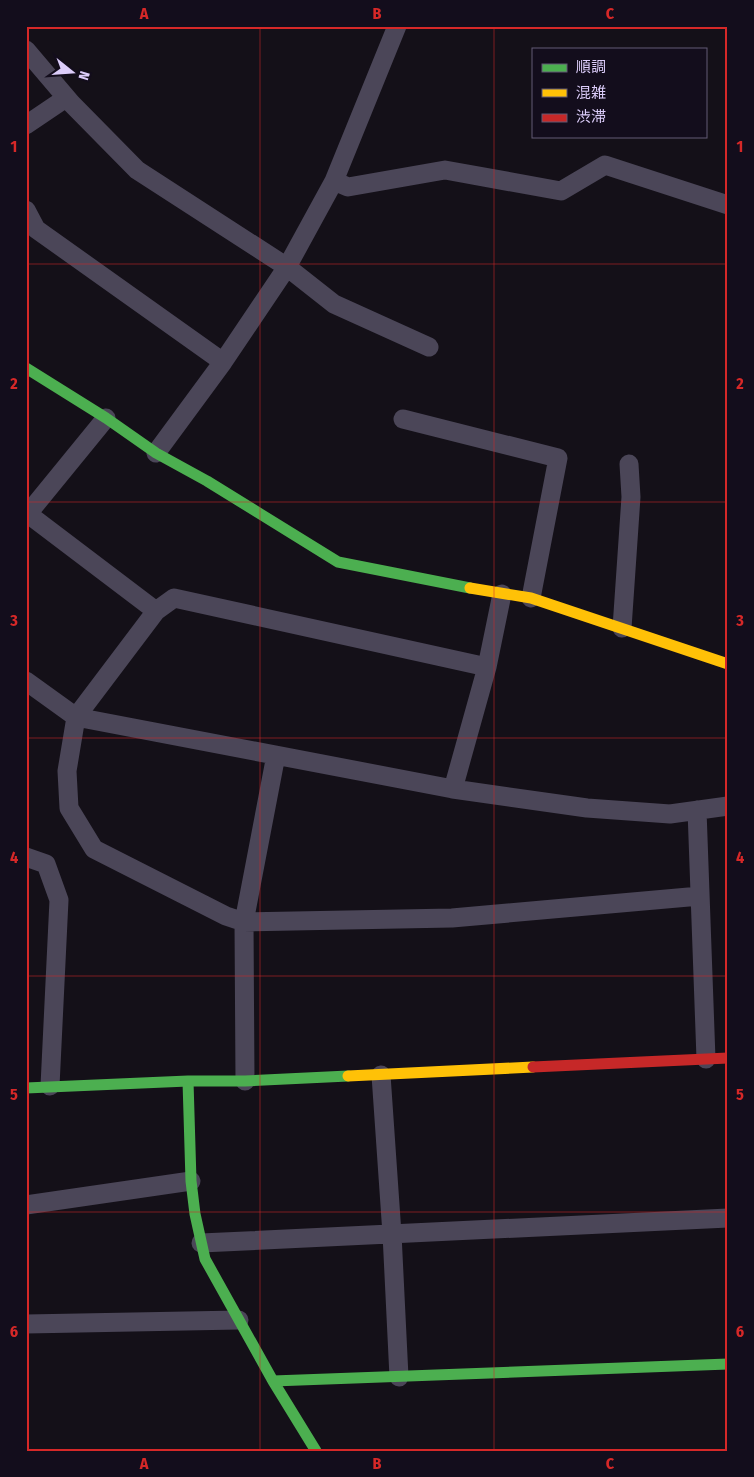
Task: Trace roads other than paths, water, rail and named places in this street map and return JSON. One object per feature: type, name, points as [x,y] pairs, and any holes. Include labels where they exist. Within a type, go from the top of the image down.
[{"type":"street","points":[[156,453],[223,362],[287,267],[334,181],[397,26]]},
{"type":"street","points":[[26,50],[66,98],[138,170],[287,267],[334,304],[429,347]]},
{"type":"street","points":[[26,125],[66,98]]},
{"type":"street","points":[[334,181],[348,186],[445,170],[561,191],[606,165],[728,205]]},
{"type":"street","points":[[26,210],[36,228],[223,362]]},
{"type":"street","points":[[26,368],[106,418],[156,453],[207,481],[338,562],[531,598],[728,664]]},
{"type":"street","points":[[106,418],[27,515],[156,611]]},
{"type":"street","points":[[404,419],[558,458],[531,598]]},
{"type":"street","points":[[622,628],[631,497],[630,464]]},
{"type":"street","points":[[453,789],[487,667],[502,594]]},
{"type":"street","points":[[487,667],[174,598],[156,611],[76,717],[67,770],[69,808],[94,849],[226,916],[244,922],[452,918],[700,896]]},
{"type":"street","points":[[26,681],[76,717],[453,789],[587,808],[670,814],[728,806]]},
{"type":"street","points":[[246,1081],[244,922],[276,755]]},
{"type":"street","points":[[697,810],[706,1059]]},
{"type":"street","points":[[26,857],[46,864],[60,900],[50,1086]]},
{"type":"street","points":[[26,1088],[188,1081],[246,1081],[728,1058]]},
{"type":"street","points":[[381,1075],[399,1376]]},
{"type":"street","points":[[188,1081],[191,1181],[195,1214],[205,1259],[273,1381],[316,1451]]},
{"type":"street","points":[[26,1204],[191,1181]]},
{"type":"street","points":[[201,1243],[728,1218]]},
{"type":"street","points":[[26,1324],[239,1320]]},
{"type":"street","points":[[273,1381],[728,1364]]}]
